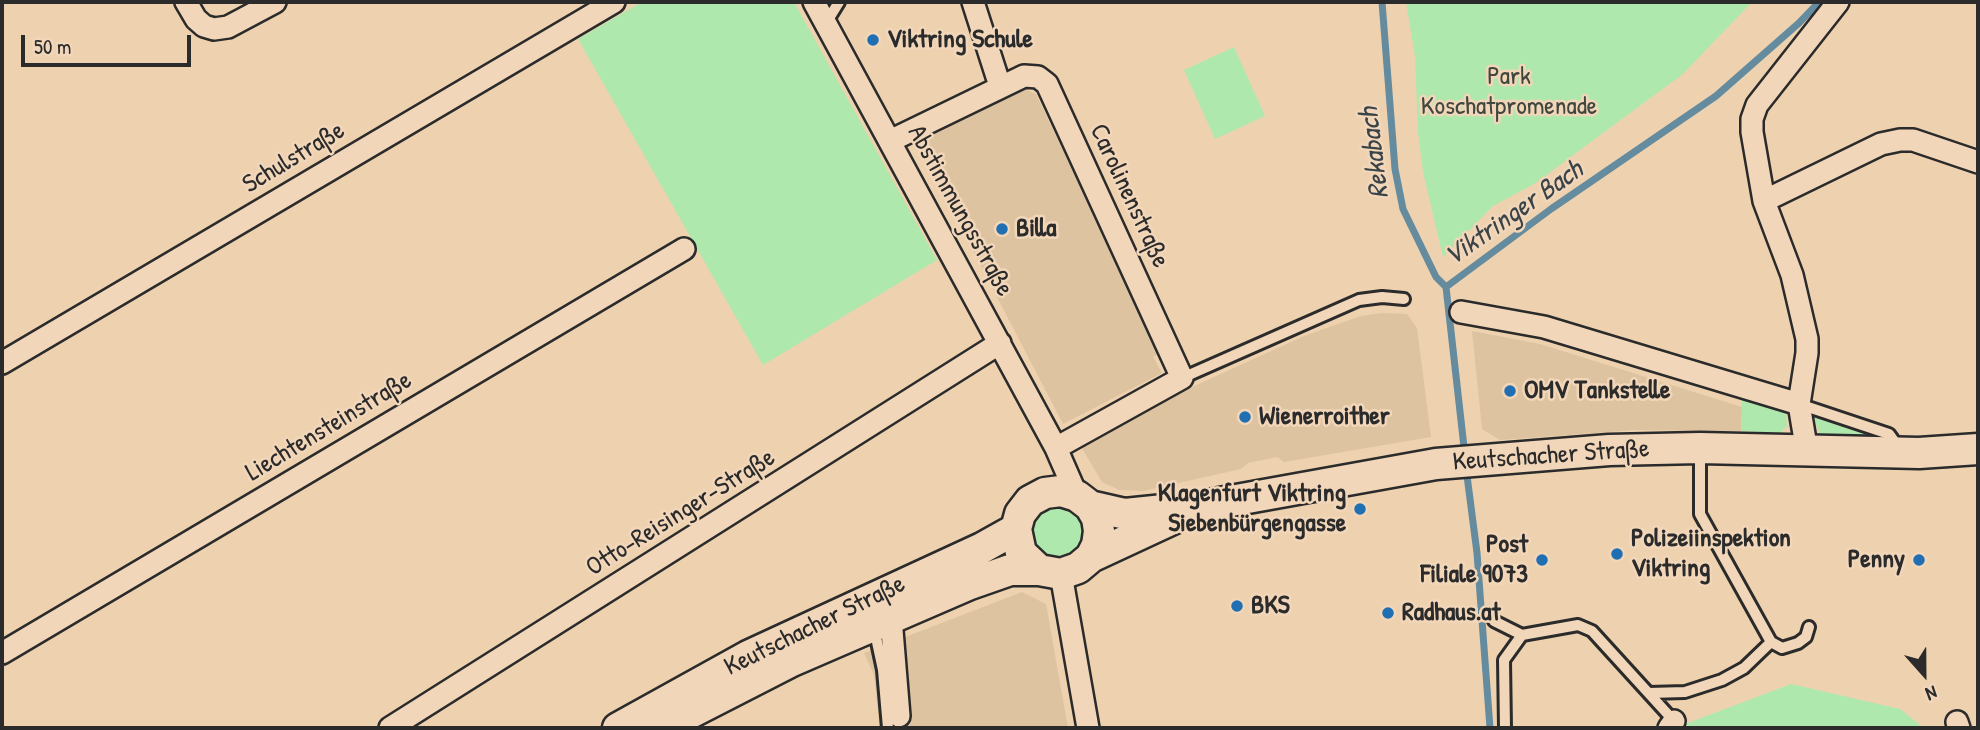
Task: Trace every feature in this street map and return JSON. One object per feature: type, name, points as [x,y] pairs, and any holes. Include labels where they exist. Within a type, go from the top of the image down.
[{"type":"main road","name":"Keutschacher Straße","points":[[1045,492],[1061,491],[1125,514],[1203,506],[1436,464],[1498,458],[1609,450],[1700,448],[1902,453],[1978,449]]},
{"type":"main road","points":[[1045,492],[1030,501],[1020,514],[1016,529],[1021,553],[1050,572]]},
{"type":"main road","points":[[1084,501],[1097,518],[1099,531],[1097,545],[1091,556]]},
{"type":"main road","name":"Keutschacher Straße","points":[[618,728],[666,722],[792,661],[970,584],[1010,570],[1050,572],[1078,568],[1091,556],[1203,506]]},
{"type":"main road","name":"Keutschacher Straße","points":[[666,722],[748,656],[982,548],[1016,529]]},
{"type":"street","points":[[186,2],[196,19],[204,26],[215,29],[228,27],[275,2]]},
{"type":"street","name":"Schulstraße","points":[[2,363],[590,8],[614,2]]},
{"type":"street","name":"Abstimmungsstraße","points":[[814,2],[1084,501]]},
{"type":"street","points":[[972,2],[1000,86]]},
{"type":"street","points":[[1807,452],[1798,404],[1807,339],[1792,275],[1764,201],[1752,119],[1757,105],[1838,2]]},
{"type":"street","name":"Carolinenstraße","points":[[890,141],[1000,86],[1024,76],[1038,77],[1046,84],[1182,378]]},
{"type":"street","points":[[1764,201],[1881,144],[1900,140],[1913,140],[1978,162]]},
{"type":"street","name":"Liechtensteinstraße","points":[[2,653],[684,249]]},
{"type":"street","points":[[1461,312],[1544,327],[1798,404]]},
{"type":"street","name":"Otto-Reisinger-Straße","points":[[390,728],[1000,343]]},
{"type":"street","points":[[1045,492],[1056,448],[1182,378]]},
{"type":"street","points":[[1050,572],[1088,728]]},
{"type":"street","points":[[882,622],[895,724]]},
{"type":"lane","points":[[826,23],[839,2]]},
{"type":"lane","points":[[1182,378],[1359,300],[1382,297],[1404,299]]},
{"type":"lane","points":[[1798,404],[1889,433],[1902,453]]},
{"type":"lane","points":[[1700,448],[1700,514],[1771,642],[1782,648],[1798,643],[1806,636],[1809,627]]},
{"type":"lane","points":[[1494,621],[1522,635],[1578,625],[1592,631],[1649,693],[1672,725]]},
{"type":"lane","points":[[1505,728],[1504,660],[1522,635]]},
{"type":"lane","points":[[1649,693],[1685,692],[1722,680],[1744,668],[1771,642]]},
{"type":"shaded area","points":[[1022,88],[1036,94],[1159,353],[1153,357],[1162,373],[1063,424],[917,143]]},
{"type":"shaded area","points":[[1407,314],[1417,328],[1431,437],[1284,462],[1277,457],[1248,463],[1241,469],[1143,491],[1119,490],[1102,482],[1080,445],[1190,388],[1304,336],[1361,316]]},
{"type":"shaded area","points":[[1472,331],[1540,344],[1742,407],[1741,431],[1635,430],[1500,440],[1482,429]]},
{"type":"shaded area","points":[[1022,592],[1046,604],[1068,728],[880,728],[874,675],[864,653]]},
{"type":"green space","points":[[642,2],[794,2],[937,260],[763,365],[578,39]]},
{"type":"green space","name":"Park Koschatpromenade","points":[[1406,2],[1752,2],[1683,74],[1534,184],[1493,206],[1443,257],[1423,172],[1418,132],[1415,56]]},
{"type":"green space","points":[[1234,47],[1265,116],[1215,139],[1184,70]]},
{"type":"green space","points":[[1742,399],[1786,411],[1787,426],[1780,433],[1741,431]]},
{"type":"green space","points":[[1813,417],[1874,437],[1874,440],[1822,438]]},
{"type":"green space","points":[[1057,508],[1076,515],[1083,534],[1076,553],[1057,560],[1038,553],[1031,534],[1038,515]]},
{"type":"green space","points":[[1791,684],[1900,709],[1924,728],[1680,728]]},
{"type":"waterway","name":"Rekabach","points":[[1382,2],[1395,169],[1403,209],[1436,277],[1446,287]]},
{"type":"waterway","name":"Viktringer Bach","points":[[1465,456],[1446,287],[1551,209],[1716,96],[1819,2]]},
{"type":"waterway","name":"Viktringer Bach","points":[[1466,468],[1477,553],[1490,728]]},
{"type":"place","name":"Viktring Schule","points":[[873,40]]},
{"type":"place","name":"Billa","points":[[1002,229]]},
{"type":"place","name":"OMV Tankstelle","points":[[1510,391]]},
{"type":"place","name":"Wienerroither","points":[[1245,417]]},
{"type":"place","name":"Klagenfurt Viktring Siebenbürgengasse","points":[[1360,509]]},
{"type":"place","name":"Polizeiinspektion Viktring","points":[[1617,554]]},
{"type":"place","name":"Post Filiale 9073","points":[[1542,560]]},
{"type":"place","name":"Penny","points":[[1919,560]]},
{"type":"place","name":"BKS","points":[[1237,606]]},
{"type":"place","name":"Radhaus.at","points":[[1388,613]]}]
